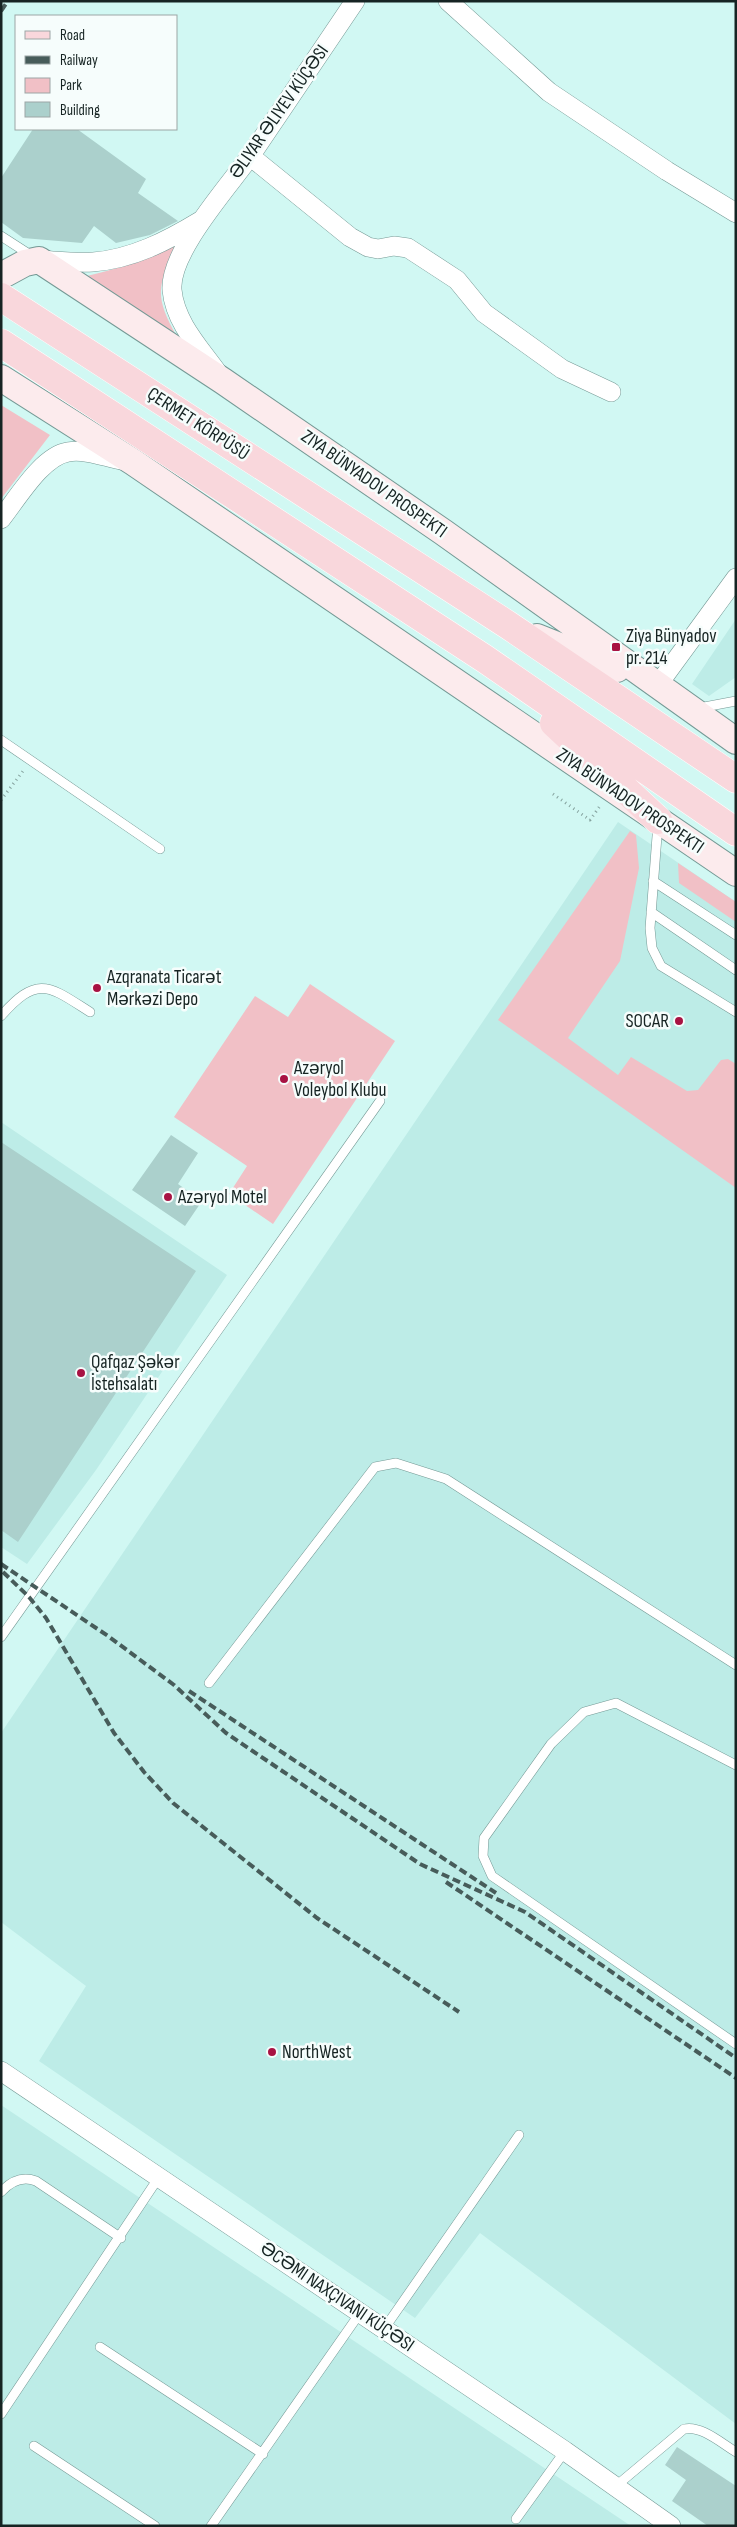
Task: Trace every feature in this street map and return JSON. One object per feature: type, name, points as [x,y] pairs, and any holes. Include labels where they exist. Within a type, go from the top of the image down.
[{"type":"main road","points":[[1,276],[25,263],[39,260]]},
{"type":"main road","name":"ZIYA BÜNYADOV PROSPEKTI","points":[[39,260],[223,381],[443,532],[656,686],[736,741]]},
{"type":"main road","name":"ÇERMET KÖRPÜSÜ","points":[[1,297],[508,625]]},
{"type":"main road","name":"ZIYA BÜNYADOV PROSPEKTI","points":[[1,343],[485,659],[736,832]]},
{"type":"main road","name":"ZIYA BÜNYADOV PROSPEKTI","points":[[1,378],[133,462],[736,873]]},
{"type":"main road","points":[[508,625],[656,686]]},
{"type":"main road","points":[[508,625],[736,780]]},
{"type":"main road","points":[[485,659],[658,820]]},
{"type":"street","name":"ƏLIYAR ƏLIYEV KÜÇƏSI","points":[[223,381],[184,327],[175,309],[172,289],[176,268],[201,221],[250,156],[355,1]]},
{"type":"street","points":[[448,1],[549,92],[667,171],[736,213]]},
{"type":"street","points":[[250,156],[350,237],[368,247],[378,249],[394,246],[408,248],[457,280],[484,313],[562,369],[612,392]]},
{"type":"street","name":"ƏLIYAR ƏLIYEV KÜÇƏSI","points":[[39,260],[92,262],[130,255],[174,237],[201,221]]},
{"type":"street","points":[[1,519],[40,469],[58,454],[79,452],[133,462]]},
{"type":"street","points":[[656,686],[736,578]]},
{"type":"street","name":"ƏCƏMI NAXÇIVANI KÜÇƏSI","points":[[1,2070],[565,2451],[672,2526]]},
{"type":"lane","points":[[1,236],[39,260]]},
{"type":"lane","points":[[690,710],[736,701]]},
{"type":"lane","points":[[1,740],[160,849]]},
{"type":"lane","points":[[658,820],[651,912],[652,948],[662,966],[736,1012]]},
{"type":"lane","points":[[653,880],[736,936]]},
{"type":"lane","points":[[651,912],[736,970]]},
{"type":"lane","points":[[1,1016],[25,993],[36,988],[47,988],[58,992],[90,1012]]},
{"type":"lane","points":[[1,1637],[380,1101]]},
{"type":"lane","points":[[209,1683],[375,1467],[396,1463],[446,1479],[509,1517],[736,1665]]},
{"type":"lane","points":[[736,1766],[616,1702],[584,1712],[551,1744],[484,1838],[483,1856],[492,1876],[736,2044]]},
{"type":"lane","points":[[384,2329],[519,2135]]},
{"type":"lane","points":[[1,2414],[121,2238],[159,2177]]},
{"type":"lane","points":[[1,2192],[16,2181],[26,2178],[36,2181],[121,2238]]},
{"type":"lane","points":[[211,2526],[360,2313]]},
{"type":"lane","points":[[100,2347],[263,2454]]},
{"type":"lane","points":[[616,2486],[684,2429],[691,2427],[736,2452]]},
{"type":"lane","points":[[34,2446],[156,2526]]},
{"type":"lane","points":[[516,2519],[565,2451]]},
{"type":"path","points":[[1,800],[31,761]]},
{"type":"path","points":[[552,794],[590,820]]},
{"type":"shaded area","points":[[736,619],[736,677],[709,696],[692,684]]},
{"type":"shaded area","points":[[618,822],[736,902],[736,2424],[480,2233],[415,2318],[39,2061],[86,1986],[1,1922],[1,1733]]},
{"type":"shaded area","name":"Qafqaz Şəkər İstehsalatı","points":[[1,1122],[227,1275],[96,1470],[27,1564],[1,1547]]},
{"type":"shaded area","points":[[1,2105],[631,2526],[1,2526]]},
{"type":"green space","points":[[178,243],[166,270],[161,290],[164,310],[177,337],[87,276],[133,263]]},
{"type":"green space","points":[[1,405],[50,435],[1,499]]},
{"type":"green space","points":[[630,831],[636,835],[639,868],[620,961],[568,1038],[618,1075],[631,1057],[687,1091],[698,1090],[721,1060],[728,1059],[736,1064],[736,1188],[498,1020]]},
{"type":"green space","points":[[678,863],[736,902],[736,922],[679,883]]},
{"type":"green space","name":"Azəryol Voleybol Klubu","points":[[310,984],[395,1041],[273,1224],[229,1194],[247,1166],[174,1117],[255,996],[288,1017]]},
{"type":"building","points":[[32,130],[78,130],[146,179],[138,193],[178,221],[150,235],[116,243],[94,226],[82,243],[23,238],[1,222],[1,178]]},
{"type":"building","points":[[171,1135],[198,1153],[178,1184],[202,1201],[185,1226],[132,1190]]},
{"type":"building","name":"Qafqaz Şəkər İstehsalatı","points":[[1,1142],[196,1271],[18,1542],[1,1530]]},
{"type":"building","points":[[677,2447],[736,2486],[736,2526],[708,2526],[672,2501],[686,2480],[665,2465]]},
{"type":"railway","points":[[1,11],[8,1]]},
{"type":"railway","points":[[1,1564],[108,1636],[174,1685],[226,1733],[420,1864],[525,1912],[736,2058]]},
{"type":"railway","points":[[3,1572],[29,1597],[46,1618],[114,1733],[144,1772],[173,1803],[317,1918],[459,2012]]},
{"type":"railway","points":[[189,1691],[496,1893]]},
{"type":"railway","points":[[446,1882],[736,2078]]},
{"type":"place","name":"Ziya Bünyadov pr. 214","points":[[616,647]]},
{"type":"place","name":"Azqranata Ticarət Mərkəzi Depo","points":[[97,988]]},
{"type":"place","name":"SOCAR","points":[[679,1021]]},
{"type":"place","name":"Azəryol Voleybol Klubu","points":[[284,1079]]},
{"type":"place","name":"Azəryol Motel","points":[[168,1197]]},
{"type":"place","name":"Qafqaz Şəkər İstehsalatı","points":[[81,1373]]},
{"type":"place","name":"NorthWest","points":[[272,2052]]}]
